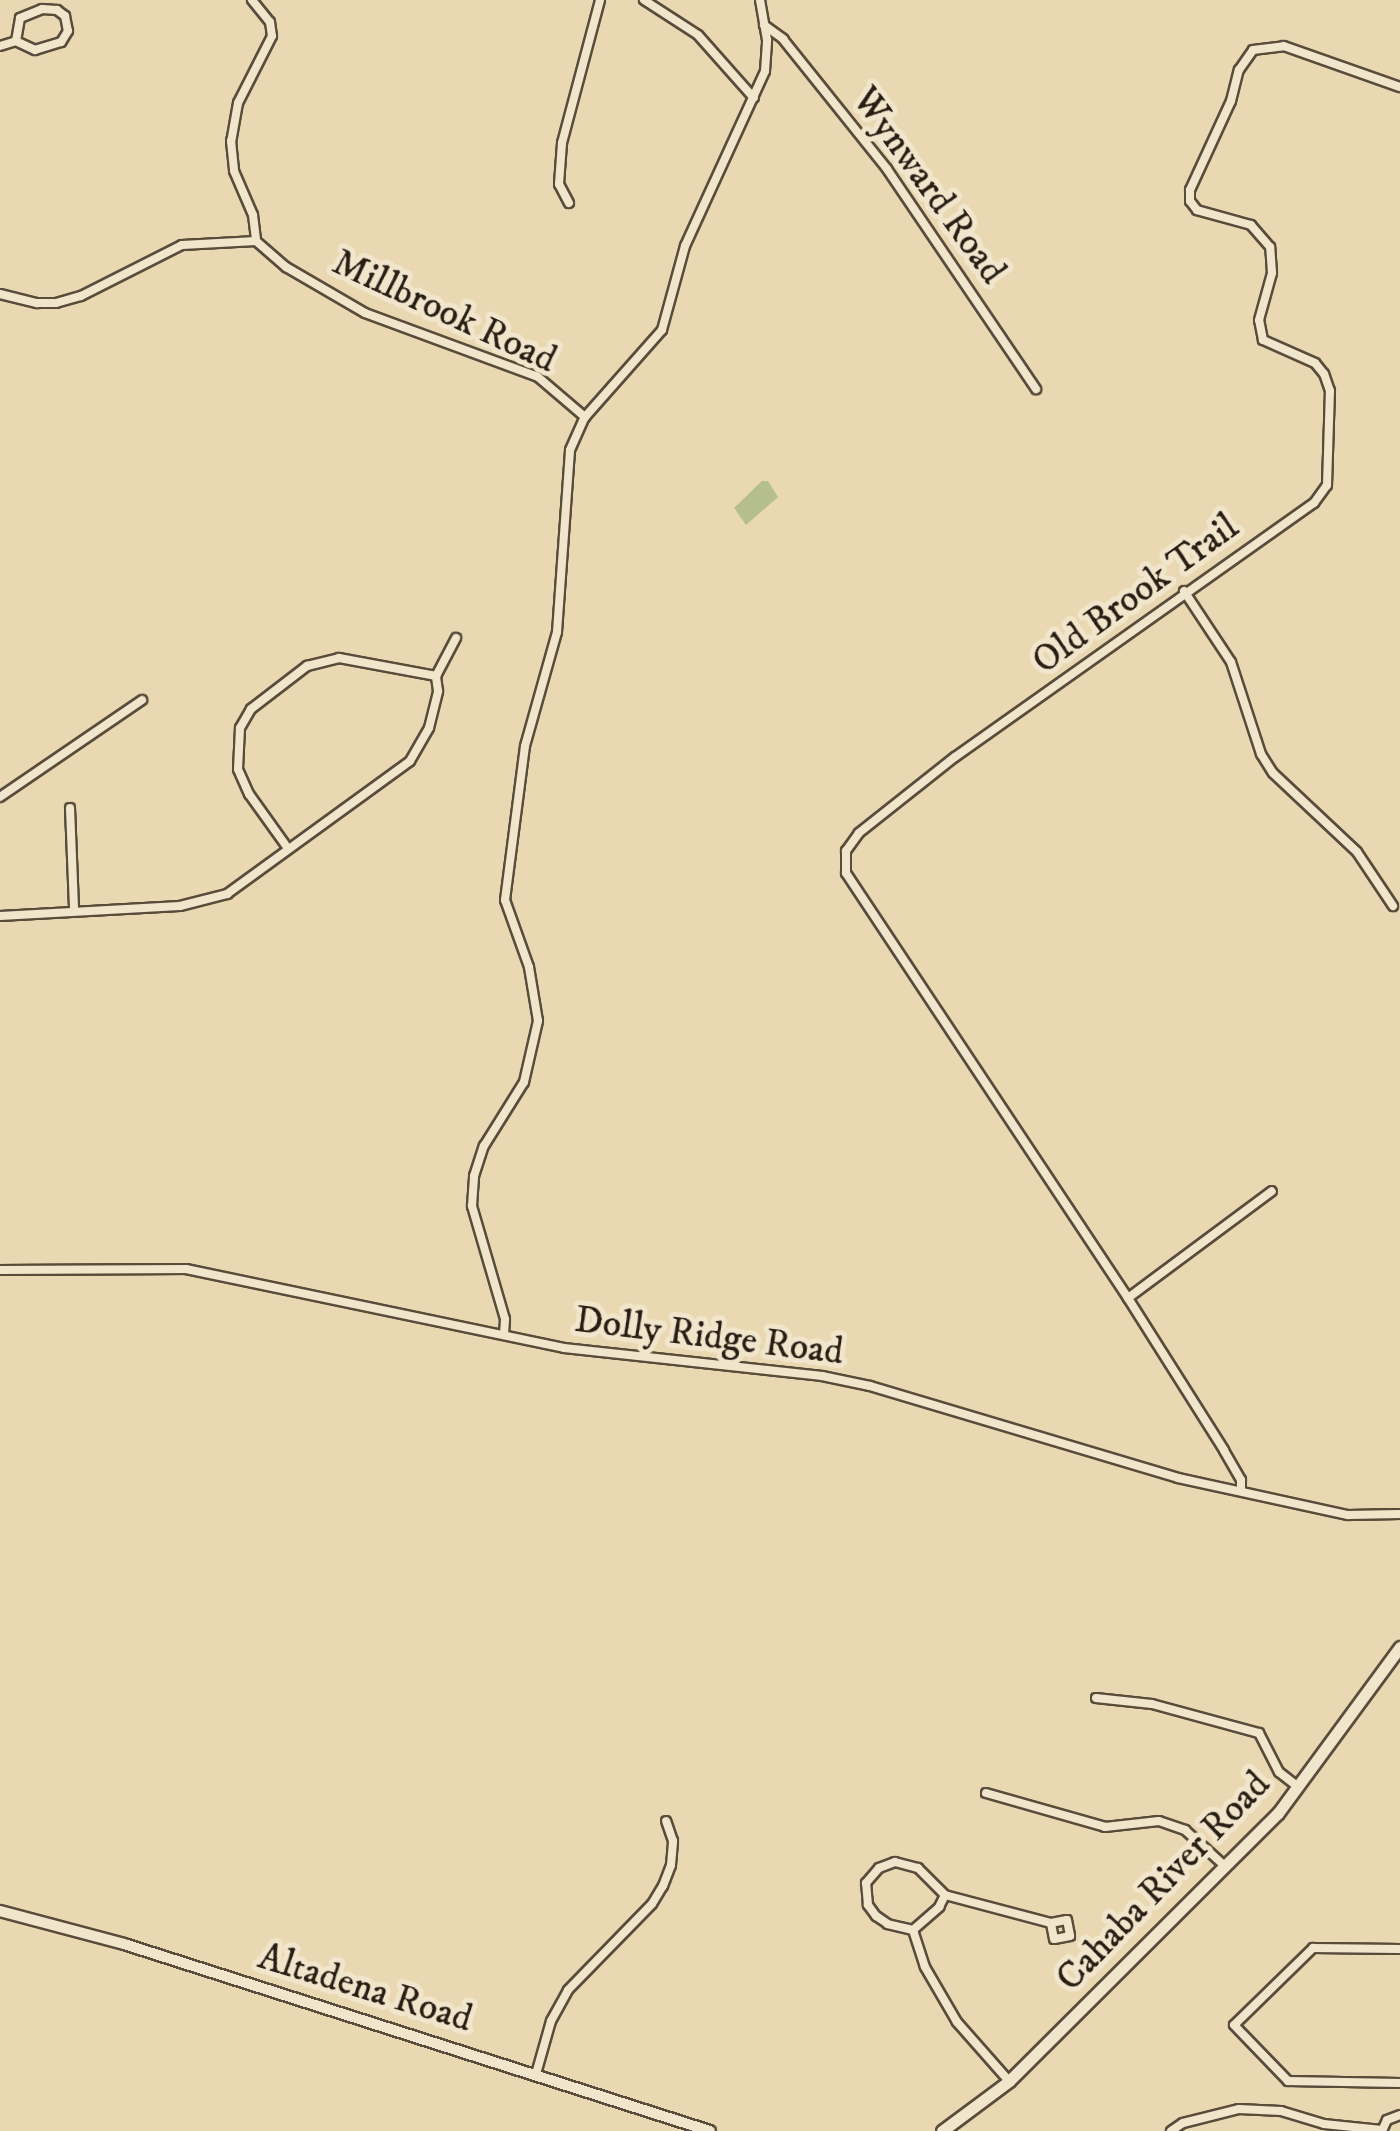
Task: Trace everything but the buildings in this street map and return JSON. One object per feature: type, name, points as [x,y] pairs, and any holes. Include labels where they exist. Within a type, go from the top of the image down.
[{"type":"main road","name":"Cahaba River Road","points":[[942,2131],[1009,2082],[1226,1867],[1298,1787],[1400,1647]]},
{"type":"street","points":[[0,294],[37,304],[56,303],[81,296],[182,245],[256,241],[254,215],[234,171],[230,141],[238,103],[272,36],[270,22],[252,0]]},
{"type":"street","points":[[569,204],[559,184],[562,143],[600,0]]},
{"type":"street","points":[[644,0],[698,35],[754,98]]},
{"type":"street","points":[[504,1334],[505,1319],[473,1214],[474,1176],[484,1146],[524,1082],[538,1021],[529,968],[505,900],[525,746],[558,632],[566,470],[585,417],[662,330],[684,246],[765,71],[760,0]]},
{"type":"street","points":[[0,46],[16,42],[35,50],[61,42],[68,30],[65,16],[57,10],[30,12],[20,18],[16,42]]},
{"type":"street","name":"Wynward Road","points":[[764,25],[783,38],[887,169],[1036,389]]},
{"type":"street","name":"Old Brook Trail","points":[[1241,1490],[1241,1480],[1224,1450],[1128,1298],[846,872],[846,851],[859,833],[955,757],[1184,591],[1314,503],[1327,484],[1330,390],[1324,374],[1315,364],[1263,340],[1259,320],[1272,273],[1270,246],[1251,224],[1197,210],[1190,201],[1190,190],[1232,100],[1239,70],[1252,50],[1284,46],[1400,87]]},
{"type":"street","name":"Millbrook Road","points":[[256,241],[286,267],[366,313],[538,377],[585,417]]},
{"type":"street","points":[[1184,591],[1231,662],[1261,754],[1273,773],[1356,852],[1393,906]]},
{"type":"street","points":[[0,916],[203,902],[227,894],[280,857],[286,847],[332,820],[410,761],[429,728],[438,691],[436,676],[456,638]]},
{"type":"street","points":[[286,847],[238,769],[238,738],[251,709],[307,666],[339,658],[436,676]]},
{"type":"street","points":[[0,797],[142,700]]},
{"type":"street","points":[[70,808],[74,909]]},
{"type":"street","points":[[1128,1298],[1272,1192]]},
{"type":"street","name":"Dolly Ridge Road","points":[[0,1270],[186,1268],[564,1348],[822,1376],[870,1386],[1178,1478],[1348,1515],[1400,1514]]},
{"type":"street","points":[[1096,1698],[1152,1704],[1258,1733],[1278,1772],[1298,1787]]},
{"type":"street","points":[[986,1793],[1105,1828],[1158,1821],[1185,1830],[1226,1867]]},
{"type":"street","points":[[536,2074],[551,2022],[568,1990],[652,1904],[663,1886],[672,1865],[673,1841],[666,1821]]},
{"type":"street","points":[[944,1895],[926,1921],[913,1930],[888,1924],[876,1916],[865,1892],[872,1874],[894,1862],[918,1868],[944,1895],[1051,1924]]},
{"type":"street","name":"Altadena Road","points":[[0,1911],[104,1938],[710,2131]]},
{"type":"street","points":[[913,1930],[926,1967],[957,2022],[1009,2082]]},
{"type":"street","points":[[1400,1949],[1312,1948],[1234,2025],[1288,2081],[1400,2083]]},
{"type":"street","points":[[1171,2131],[1214,2113],[1240,2109],[1281,2111],[1324,2124],[1382,2131],[1387,2120],[1400,2115]]},
{"type":"green space","points":[[762,481],[768,481],[778,497],[746,525],[734,508]]}]
